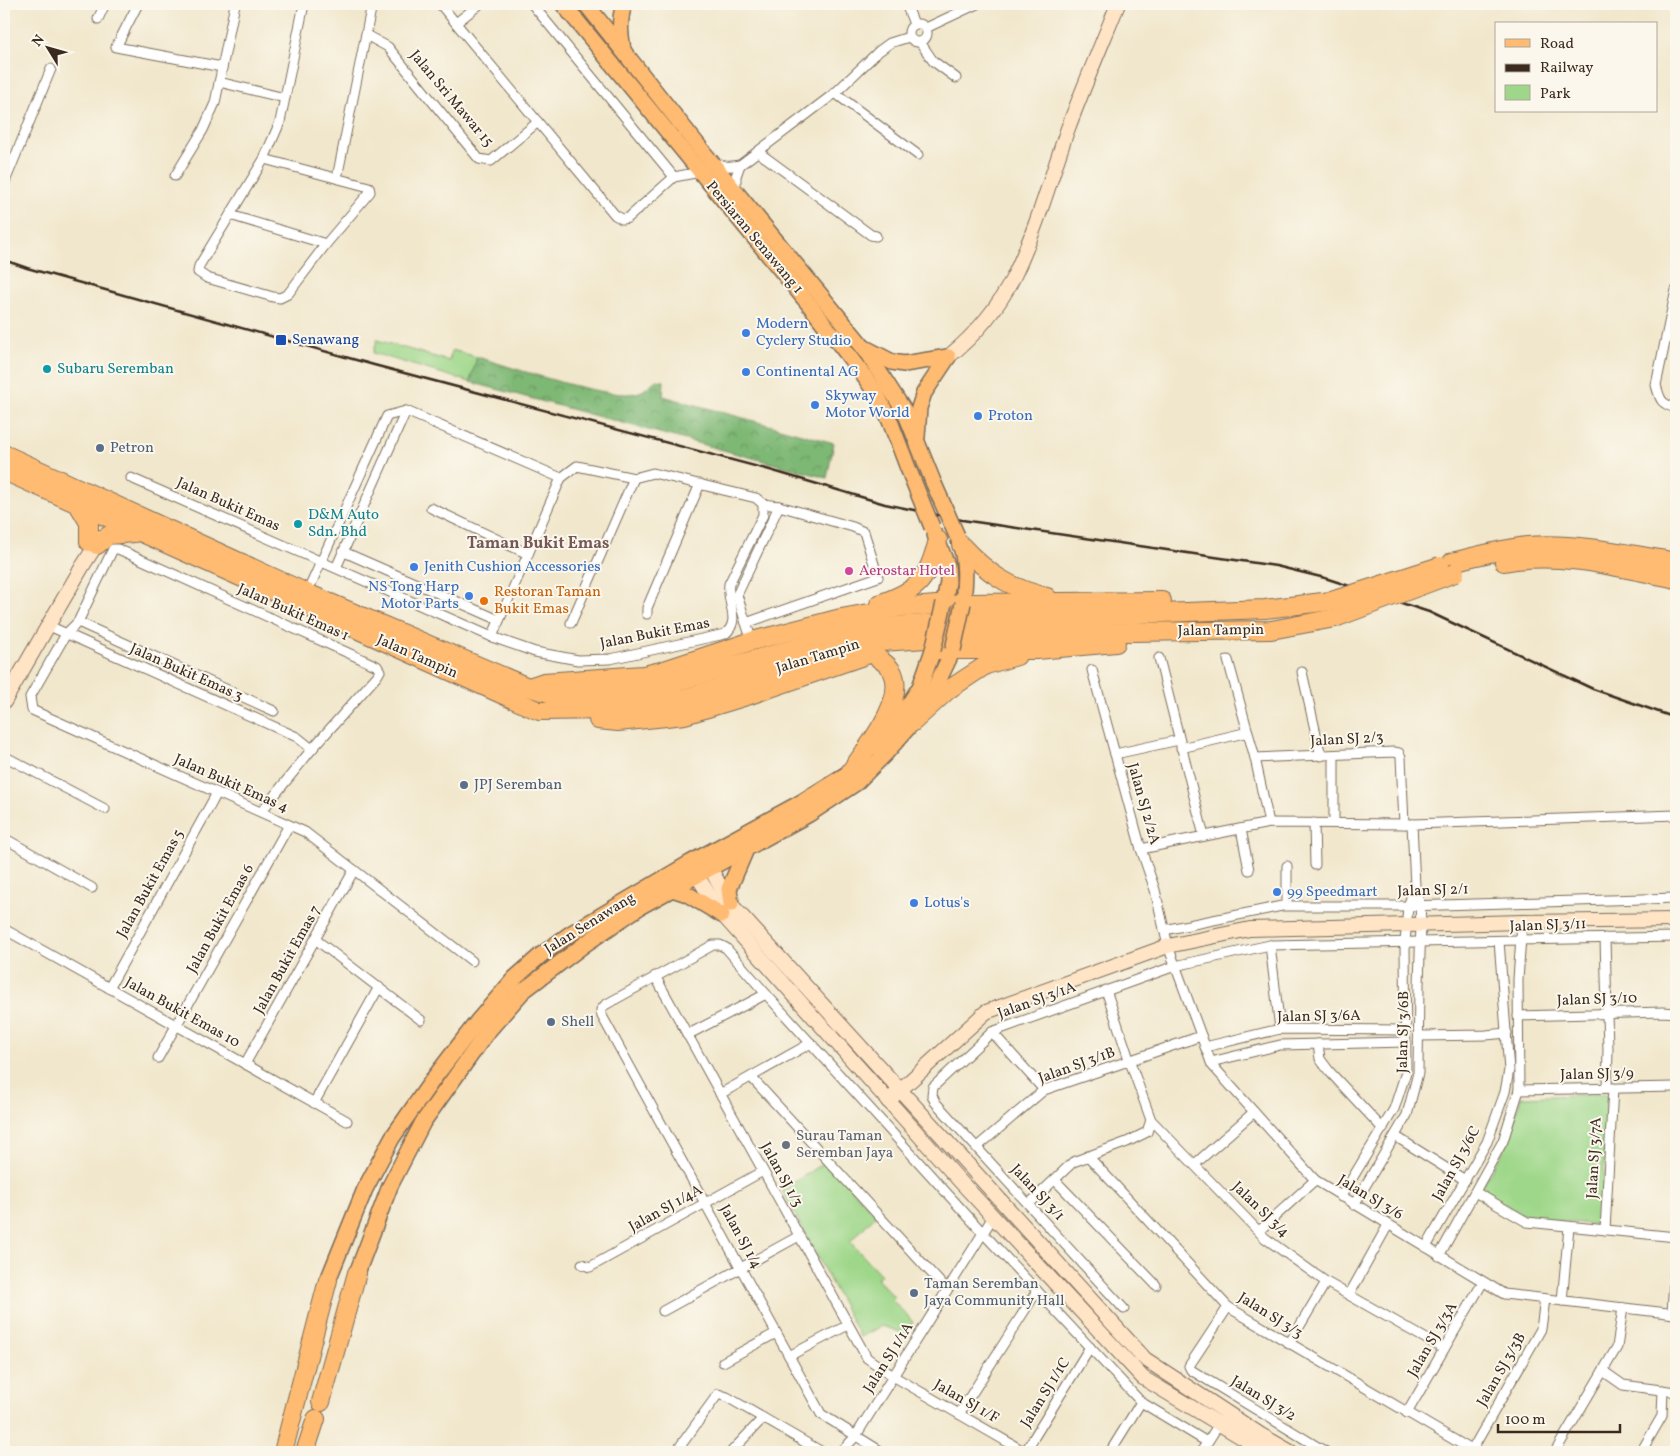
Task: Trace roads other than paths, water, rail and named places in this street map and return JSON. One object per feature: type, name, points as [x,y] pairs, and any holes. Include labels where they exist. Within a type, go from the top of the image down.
[{"type":"highway","name":"Jalan Tampin","points":[[4,454],[108,510],[528,687],[556,695],[606,695],[672,683],[866,628],[982,620],[1328,608]]},
{"type":"highway","name":"Jalan Tampin","points":[[4,471],[80,506],[108,510],[138,533],[539,711],[611,710],[685,698],[866,643],[1001,634],[1271,630],[1328,608],[1507,549],[1548,545],[1609,551],[1676,562]]},
{"type":"highway","points":[[80,506],[89,523],[93,543],[109,535],[138,533]]},
{"type":"highway","points":[[841,618],[896,598],[914,588],[931,565],[935,534]]},
{"type":"highway","points":[[959,540],[990,573],[1027,592],[1071,602]]},
{"type":"highway","name":"Jalan Tampin","points":[[1454,567],[1546,558],[1676,579]]},
{"type":"highway","points":[[528,687],[544,682],[643,675],[661,671],[752,640],[841,618],[896,608],[944,603],[1180,601],[1328,608]]},
{"type":"highway","points":[[539,711],[573,719],[618,722],[685,715],[747,696],[871,653],[884,651],[1037,650],[1271,630]]},
{"type":"highway","points":[[912,723],[948,690],[986,665],[1037,650]]},
{"type":"highway","points":[[850,772],[885,721],[896,685],[893,672],[887,664],[871,653]]},
{"type":"highway","points":[[321,1402],[357,1273]]},
{"type":"highway","points":[[283,1452],[328,1280]]},
{"type":"highway","points":[[305,1452],[316,1419]]},
{"type":"main road","name":"Persiaran Senawang 1","points":[[563,4],[812,308],[877,395],[890,421],[947,565],[948,582],[933,650]]},
{"type":"main road","name":"Persiaran Senawang 1","points":[[586,4],[736,194],[864,348],[905,412],[959,540],[965,584],[953,650]]},
{"type":"main road","points":[[624,4],[620,16],[624,51]]},
{"type":"main road","points":[[864,348],[892,362],[904,364],[948,357]]},
{"type":"main road","points":[[916,440],[919,408],[924,393],[948,357]]},
{"type":"main road","name":"Jalan Senawang","points":[[328,1280],[365,1189],[392,1138],[434,1078],[477,1022],[509,985],[541,955],[570,934],[700,865],[850,772],[900,718],[920,687],[933,650]]},
{"type":"main road","name":"Jalan Senawang","points":[[357,1273],[390,1186],[424,1122],[488,1031],[523,991],[553,967],[625,917],[672,889],[700,865],[747,847],[809,814],[856,783],[912,723],[933,692],[953,650]]},
{"type":"main road","points":[[672,889],[706,904],[726,909],[730,889],[747,847]]},
{"type":"street","points":[[98,19],[105,4]]},
{"type":"street","points":[[138,4],[116,47],[222,67]]},
{"type":"street","points":[[175,176],[203,130],[215,103],[236,4]]},
{"type":"street","points":[[264,158],[369,187],[370,192],[326,244],[288,294],[280,298],[207,278],[198,272],[199,266],[264,158],[280,122],[304,4]]},
{"type":"street","points":[[337,178],[372,4]]},
{"type":"street","points":[[440,4],[615,215],[622,219],[628,218],[674,177],[700,172]]},
{"type":"street","points":[[456,23],[480,4]]},
{"type":"street","points":[[532,4],[674,177]]},
{"type":"street","points":[[906,4],[914,24]]},
{"type":"street","points":[[926,28],[977,4]]},
{"type":"street","points":[[948,357],[963,344],[995,308],[1013,279],[1028,244],[1068,129],[1118,4]]},
{"type":"street","points":[[909,37],[910,28],[914,24],[920,23],[926,28]]},
{"type":"street","points":[[920,42],[926,37],[926,28]]},
{"type":"street","name":"Jalan Sri Mawar 15","points":[[366,35],[388,47],[479,159],[491,161],[538,122]]},
{"type":"street","points":[[909,37],[914,41],[920,42],[933,62],[956,78]]},
{"type":"street","points":[[736,194],[736,176],[740,166],[835,93],[879,51],[890,43],[909,37]]},
{"type":"street","points":[[4,184],[51,69]]},
{"type":"street","points":[[219,82],[285,98]]},
{"type":"street","points":[[835,93],[918,155]]},
{"type":"street","points":[[758,152],[876,236]]},
{"type":"street","points":[[708,158],[721,166],[740,166]]},
{"type":"street","points":[[230,215],[326,244]]},
{"type":"street","points":[[1676,290],[1675,307],[1656,385],[1660,399],[1668,406],[1676,408]]},
{"type":"street","points":[[336,568],[406,410]]},
{"type":"street","points":[[308,593],[387,416],[406,410],[562,478]]},
{"type":"street","points":[[492,637],[562,478],[577,466],[634,478],[653,473],[756,498],[763,504],[779,506],[853,527],[864,532],[878,577],[746,623]]},
{"type":"street","name":"Jalan Bukit Emas","points":[[132,478],[492,637],[535,652],[578,660],[610,659],[725,634],[731,629],[734,622],[728,592],[729,584],[763,515],[763,504]]},
{"type":"street","points":[[571,623],[634,478]]},
{"type":"street","points":[[647,614],[646,608],[700,484]]},
{"type":"street","points":[[752,640],[737,595],[779,506]]},
{"type":"street","points":[[431,508],[528,554]]},
{"type":"street","points":[[4,702],[82,567],[108,510]]},
{"type":"street","name":"Jalan Bukit Emas 1","points":[[66,634],[78,622],[113,549],[118,549],[377,666],[380,671],[377,676],[312,749],[261,812]]},
{"type":"street","points":[[344,552],[499,620]]},
{"type":"street","points":[[78,622],[274,711]]},
{"type":"street","name":"Jalan Bukit Emas 3","points":[[47,625],[297,737],[312,749]]},
{"type":"street","name":"Jalan Bukit Emas 4","points":[[66,634],[30,697],[32,710],[304,832],[472,961]]},
{"type":"street","points":[[1159,658],[1204,836]]},
{"type":"street","points":[[1228,660],[1255,758],[1268,823]]},
{"type":"street","name":"Jalan SJ 2/2A","points":[[1092,670],[1141,849],[1155,890],[1168,946]]},
{"type":"street","points":[[1302,672],[1321,756]]},
{"type":"street","points":[[1115,754],[1248,732]]},
{"type":"street","name":"Jalan SJ 2/3","points":[[1255,758],[1399,753],[1408,824]]},
{"type":"street","points":[[4,756],[105,809]]},
{"type":"street","points":[[1334,756],[1334,823]]},
{"type":"street","name":"Jalan Bukit Emas 5","points":[[109,988],[217,793]]},
{"type":"street","points":[[1141,849],[1268,823],[1408,824],[1676,815]]},
{"type":"street","points":[[1314,823],[1314,865]]},
{"type":"street","points":[[1342,1198],[1394,1109],[1406,1072],[1405,943],[1408,906],[1415,886],[1408,824]]},
{"type":"street","name":"Jalan Bukit Emas 6","points":[[158,1058],[289,825]]},
{"type":"street","points":[[1241,828],[1249,870]]},
{"type":"street","points":[[4,838],[92,888]]},
{"type":"street","points":[[700,865],[726,909],[888,1101],[1143,1378],[1291,1452]]},
{"type":"street","points":[[1287,866],[1287,906]]},
{"type":"street","name":"Jalan Bukit Emas 7","points":[[245,1064],[354,870]]},
{"type":"street","name":"Jalan SJ 3/6B","points":[[1354,1205],[1407,1115],[1418,1073],[1421,924],[1420,905],[1415,886]]},
{"type":"street","name":"Jalan SJ 2/1","points":[[1164,930],[1287,906],[1408,906],[1676,898]]},
{"type":"street","points":[[726,909],[900,1090],[1145,1359],[1266,1452]]},
{"type":"street","points":[[888,1101],[986,1012],[1168,946],[1250,929],[1407,924],[1676,920]]},
{"type":"street","points":[[1440,1256],[1503,1142],[1519,1090],[1518,980],[1522,922]]},
{"type":"street","name":"Jalan Bukit Emas 10","points":[[4,929],[347,1121]]},
{"type":"street","name":"Jalan SJ 3/11","points":[[1270,945],[1676,937]]},
{"type":"street","name":"Jalan SJ 3/7A","points":[[1605,938],[1606,1014],[1610,1088],[1605,1230]]},
{"type":"street","points":[[315,939],[421,1020]]},
{"type":"street","name":"Jalan SJ 3/6C","points":[[1426,1248],[1487,1142],[1505,1092],[1509,1070],[1499,941]]},
{"type":"street","points":[[655,976],[713,945],[720,945],[726,948],[983,1233],[1141,1402],[1207,1442]]},
{"type":"street","points":[[1270,945],[1280,1029]]},
{"type":"street","name":"Jalan SJ 3/1A","points":[[932,1095],[934,1087],[992,1032],[1176,966],[1270,945]]},
{"type":"street","name":"Jalan SJ 3/6","points":[[1168,946],[1211,1062],[1315,1180],[1504,1294],[1674,1314]]},
{"type":"street","name":"Jalan SJ 1/4","points":[[655,976],[605,1005],[601,1010],[602,1016],[821,1414],[855,1437],[882,1452]]},
{"type":"street","name":"Jalan SJ 1/3","points":[[655,976],[867,1358],[893,1376]]},
{"type":"street","points":[[314,1103],[379,987]]},
{"type":"street","name":"Jalan SJ 3/4","points":[[1106,990],[1151,1120],[1265,1238],[1326,1282],[1444,1349]]},
{"type":"street","points":[[687,1034],[766,994]]},
{"type":"street","name":"Jalan SJ 3/10","points":[[1518,1016],[1676,1013]]},
{"type":"street","name":"Jalan SJ 3/6A","points":[[1205,1047],[1280,1029],[1405,1030]]},
{"type":"street","points":[[992,1032],[1044,1090]]},
{"type":"street","points":[[1419,1036],[1507,1033]]},
{"type":"street","name":"Jalan SJ 3/1B","points":[[977,1147],[1044,1090],[1201,1036]]},
{"type":"street","points":[[1211,1062],[1280,1045],[1406,1042]]},
{"type":"street","points":[[720,1094],[811,1043]]},
{"type":"street","points":[[1318,1044],[1320,1059],[1329,1071],[1383,1128]]},
{"type":"street","points":[[751,1077],[947,1290]]},
{"type":"street","name":"Jalan SJ 3/9","points":[[1519,1090],[1676,1087]]},
{"type":"street","name":"Jalan SJ 3/1","points":[[932,1095],[935,1102],[1124,1309]]},
{"type":"street","points":[[1195,1164],[1254,1112]]},
{"type":"street","points":[[1030,1204],[1073,1162],[1127,1142],[1146,1132],[1151,1120]]},
{"type":"street","points":[[1395,1136],[1465,1180]]},
{"type":"street","name":"Jalan SJ 3/3","points":[[1088,1156],[1228,1307],[1474,1451]]},
{"type":"street","name":"Jalan SJ 1/4A","points":[[582,1264],[590,1267],[763,1171]]},
{"type":"street","points":[[1055,1180],[1156,1285]]},
{"type":"street","points":[[1258,1232],[1315,1180]]},
{"type":"street","points":[[1475,1192],[1527,1222],[1676,1237]]},
{"type":"street","points":[[993,1217],[996,1211],[997,1196]]},
{"type":"street","name":"Jalan SJ 1/1A","points":[[841,1452],[855,1437],[993,1217]]},
{"type":"street","points":[[1349,1295],[1388,1225]]},
{"type":"street","points":[[1562,1301],[1569,1227]]},
{"type":"street","points":[[663,1310],[799,1236]]},
{"type":"street","points":[[1674,1314],[1676,1245]]},
{"type":"street","points":[[1289,1344],[1326,1282]]},
{"type":"street","name":"Jalan SJ 3/3A","points":[[1407,1413],[1483,1282]]},
{"type":"street","points":[[959,1414],[1037,1291]]},
{"type":"street","name":"Jalan SJ 3/3B","points":[[1474,1451],[1541,1329],[1545,1299]]},
{"type":"street","name":"Jalan SJ 3/2","points":[[1228,1307],[1189,1366],[1191,1370],[1326,1452]]},
{"type":"street","points":[[1555,1452],[1617,1347],[1623,1308]]},
{"type":"street","points":[[789,1356],[848,1325]]},
{"type":"street","points":[[724,1362],[776,1333]]},
{"type":"street","name":"Jalan SJ 1/1C","points":[[1025,1452],[1090,1347]]},
{"type":"street","points":[[1603,1371],[1623,1385],[1676,1392]]},
{"type":"street","name":"Jalan SJ 1/F","points":[[893,1376],[1025,1452]]},
{"type":"street","points":[[1641,1452],[1662,1416],[1663,1390]]},
{"type":"street","points":[[676,1452],[718,1394],[728,1396],[822,1452]]},
{"type":"street","points":[[1110,1452],[1141,1402]]},
{"type":"street","points":[[731,1452],[763,1418]]},
{"type":"street","points":[[1201,1452],[1222,1418]]},
{"type":"railway","points":[[4,260],[374,365],[770,470],[885,504],[962,520],[1276,566],[1325,578],[1429,612],[1593,689],[1676,718]]},
{"type":"place","name":"Modern Cyclery Studio","points":[[746,333]]},
{"type":"place","name":"Senawang","points":[[281,340]]},
{"type":"place","name":"Subaru Seremban","points":[[47,369]]},
{"type":"place","name":"Continental AG","points":[[746,372]]},
{"type":"place","name":"Skyway Motor World","points":[[815,405]]},
{"type":"place","name":"Proton","points":[[978,416]]},
{"type":"place","name":"Petron","points":[[100,448]]},
{"type":"place","name":"D&M Auto Sdn. Bhd","points":[[298,524]]},
{"type":"place","name":"Jenith Cushion Accessories","points":[[414,567]]},
{"type":"place","name":"Aerostar Hotel","points":[[849,571]]},
{"type":"place","name":"NS Tong Harp Motor Parts","points":[[469,596]]},
{"type":"place","name":"Restoran Taman Bukit Emas","points":[[484,601]]},
{"type":"place","name":"JPJ Seremban","points":[[464,785]]},
{"type":"place","name":"99 Speedmart","points":[[1277,892]]},
{"type":"place","name":"Lotus's","points":[[914,903]]},
{"type":"place","name":"Shell","points":[[551,1022]]},
{"type":"place","name":"Surau Taman Seremban Jaya","points":[[786,1145]]},
{"type":"place","name":"Taman Seremban Jaya Community Hall","points":[[914,1293]]},
{"type":"district","name":"Taman Bukit Emas","points":[[538,544]]}]
